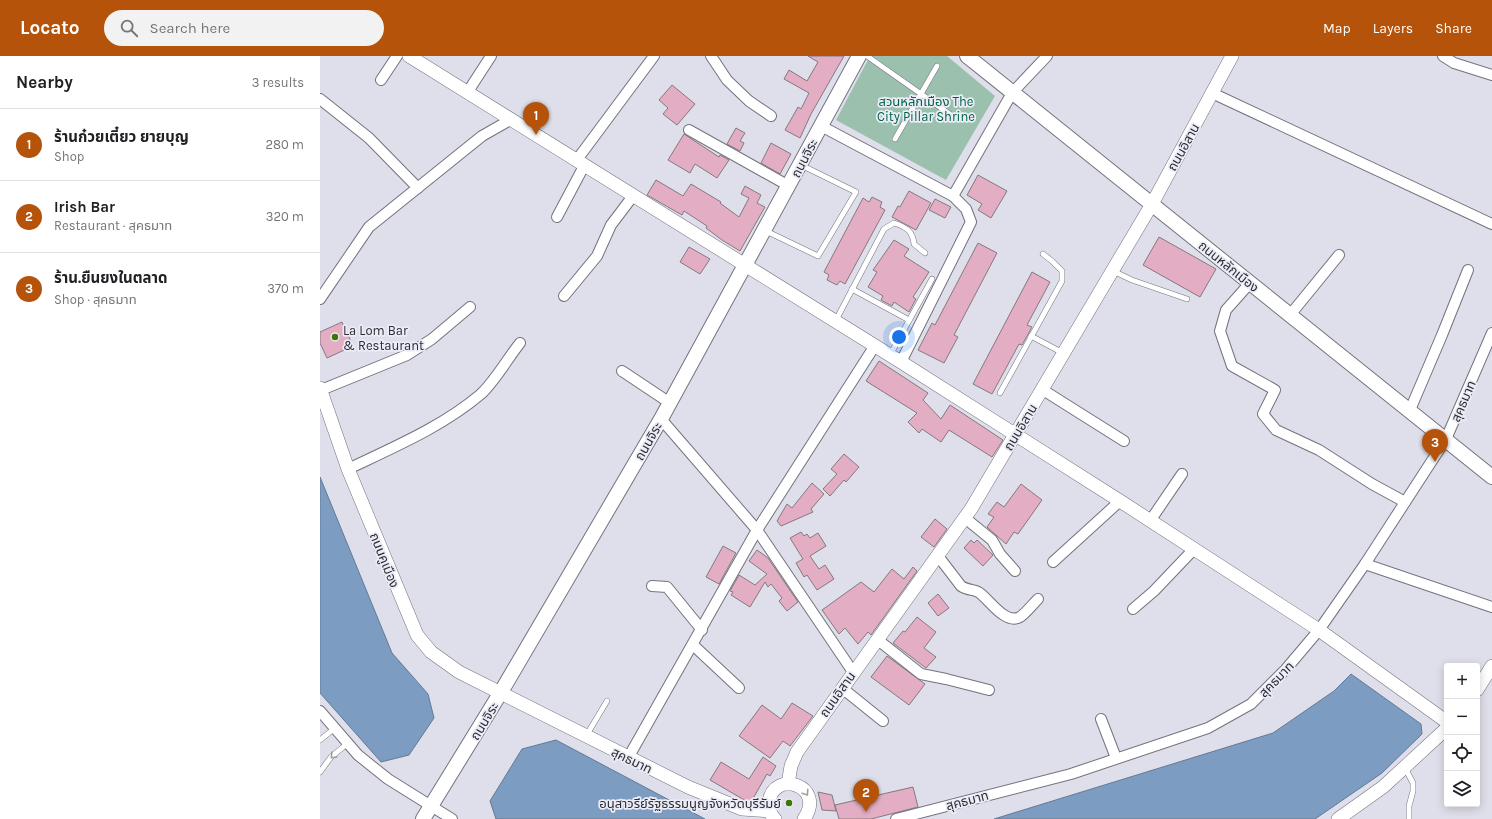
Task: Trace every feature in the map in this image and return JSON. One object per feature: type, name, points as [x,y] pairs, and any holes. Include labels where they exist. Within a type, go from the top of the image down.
[{"type":"main road","name":"ถนนจิระ","points":[[423,819],[501,692],[661,419],[801,165],[859,56]]},
{"type":"main road","name":"ถนนหลักเมือง","points":[[966,56],[1492,476]]},
{"type":"street","points":[[381,80],[397,56]]},
{"type":"street","points":[[408,56],[895,359],[1150,520],[1319,630],[1444,720]]},
{"type":"street","points":[[467,92],[491,56]]},
{"type":"street","points":[[557,217],[580,163],[654,56]]},
{"type":"street","points":[[711,56],[727,80],[749,101],[771,116]]},
{"type":"street","points":[[953,196],[1012,93],[1047,56]]},
{"type":"street","name":"ถนนอิสาน","points":[[788,784],[791,766],[797,752],[965,518],[1016,435],[1152,204],[1232,56]]},
{"type":"street","points":[[1442,56],[1454,63],[1492,75]]},
{"type":"street","points":[[1212,93],[1492,224]]},
{"type":"street","points":[[320,99],[369,138],[418,188]]},
{"type":"street","points":[[320,299],[369,227],[482,136],[510,120]]},
{"type":"street","points":[[821,126],[953,196],[966,209],[971,222],[895,359]]},
{"type":"street","points":[[689,130],[789,186]]},
{"type":"street","points":[[564,296],[597,256],[611,225],[633,196]]},
{"type":"street","points":[[1290,315],[1339,255]]},
{"type":"street","points":[[1410,410],[1468,270]]},
{"type":"street","points":[[1250,283],[1226,310],[1220,331],[1232,366],[1275,390],[1263,414],[1276,430],[1319,450],[1372,484],[1405,502]]},
{"type":"street","points":[[320,389],[407,356],[432,339],[470,307]]},
{"type":"street","name":"สุคธมาท","points":[[896,819],[1071,774],[1208,728],[1251,704],[1286,669],[1319,630],[1365,564],[1446,439],[1492,333]]},
{"type":"street","points":[[348,468],[403,443],[452,416],[482,393],[520,343]]},
{"type":"street","points":[[628,758],[702,630],[757,530],[874,347]]},
{"type":"street","points":[[622,371],[670,402]]},
{"type":"street","name":"ถนนคูเมือง","points":[[320,389],[348,468],[417,634],[431,652],[460,672],[501,692]]},
{"type":"street","points":[[1043,390],[1124,441]]},
{"type":"street","points":[[661,419],[757,530],[853,672]]},
{"type":"street","points":[[1150,520],[1182,474]]},
{"type":"street","points":[[1054,562],[1120,501]]},
{"type":"street","points":[[965,518],[992,540],[1000,554],[1015,571]]},
{"type":"street","points":[[1133,609],[1154,591],[1194,549]]},
{"type":"street","points":[[938,556],[961,586],[966,590],[980,592],[1008,617],[1015,619],[1021,617],[1038,599]]},
{"type":"street","points":[[1365,564],[1492,607]]},
{"type":"street","points":[[652,586],[667,587],[702,630]]},
{"type":"street","points":[[878,640],[921,674],[988,690]]},
{"type":"street","points":[[693,645],[739,688]]},
{"type":"street","points":[[1480,685],[1492,666]]},
{"type":"street","points":[[842,688],[883,721]]},
{"type":"street","name":"สุคธมาท","points":[[501,692],[688,788],[742,809],[772,815]]},
{"type":"street","points":[[320,711],[358,755],[388,779],[452,819]]},
{"type":"street","points":[[1101,719],[1116,758]]},
{"type":"street","points":[[1338,819],[1383,787],[1444,731]]},
{"type":"street","points":[[772,815],[770,797],[773,791],[778,786],[788,784],[798,785],[808,794],[810,807],[804,819]]},
{"type":"lane","points":[[867,56],[951,115]]},
{"type":"lane","points":[[894,139],[937,66]]},
{"type":"lane","points":[[765,230],[818,256],[856,192],[801,165]]},
{"type":"lane","points":[[835,322],[884,229],[894,222],[907,227],[913,236],[914,244],[925,253]]},
{"type":"lane","points":[[1000,393],[1062,281],[1062,270],[1052,260],[1043,254]]},
{"type":"lane","points":[[1112,271],[1132,280],[1187,299]]},
{"type":"lane","points":[[895,359],[909,320],[932,279]]},
{"type":"lane","points":[[852,289],[909,320]]},
{"type":"lane","points":[[1031,336],[1064,354]]},
{"type":"lane","points":[[586,736],[607,701]]},
{"type":"lane","points":[[320,740],[335,728]]},
{"type":"lane","points":[[320,772],[331,757],[348,743]]},
{"type":"lane","points":[[1405,767],[1413,783],[1413,791],[1409,806],[1409,819]]},
{"type":"green space","name":"สวนหลักเมือง The City Pillar Shrine","points":[[870,56],[947,56],[995,96],[946,180],[836,120]]},
{"type":"water","points":[[320,477],[392,653],[428,694],[434,718],[409,755],[381,762],[320,693]]},
{"type":"water","points":[[1351,674],[1421,724],[1422,734],[1382,773],[1315,819],[994,819],[1273,733],[1334,691]]},
{"type":"water","points":[[556,740],[705,819],[496,819],[490,801],[522,749]]},
{"type":"building","points":[[808,56],[844,56],[811,114],[800,138],[785,130],[798,107],[801,109],[809,93],[784,79],[789,70],[807,81],[818,62]]},
{"type":"building","points":[[672,85],[695,104],[677,125],[663,114],[668,108],[659,100]]},
{"type":"building","points":[[736,128],[745,133],[740,141],[744,143],[740,151],[727,144]]},
{"type":"building","points":[[684,134],[719,157],[720,155],[729,160],[717,178],[695,164],[690,173],[668,160]]},
{"type":"building","points":[[771,143],[791,154],[780,174],[761,163]]},
{"type":"building","points":[[978,175],[1007,191],[991,218],[978,210],[982,204],[967,195]]},
{"type":"building","points":[[656,180],[683,196],[691,184],[721,202],[720,203],[739,217],[749,198],[741,194],[745,186],[761,195],[757,203],[765,207],[740,251],[722,240],[706,228],[707,226],[684,211],[682,215],[647,195]]},
{"type":"building","points":[[909,191],[931,203],[916,230],[892,217],[898,206],[900,207]]},
{"type":"building","points":[[872,197],[882,202],[880,207],[885,210],[845,284],[840,281],[837,285],[827,280],[829,275],[824,272],[863,198],[869,202]]},
{"type":"building","points":[[935,199],[951,207],[945,218],[929,210]]},
{"type":"building","points":[[1159,237],[1216,269],[1200,297],[1143,265]]},
{"type":"building","points":[[894,240],[909,249],[904,256],[929,272],[913,297],[916,299],[909,312],[894,302],[892,306],[881,300],[883,296],[868,287],[877,272],[873,270]]},
{"type":"building","points":[[978,243],[997,253],[954,335],[958,337],[944,363],[918,350],[932,323],[935,325]]},
{"type":"building","points":[[689,247],[710,259],[700,274],[680,262]]},
{"type":"building","points":[[1032,272],[1050,282],[1027,325],[1032,327],[1022,345],[1019,344],[992,394],[973,384]]},
{"type":"building","name":"La Lom Bar & Restaurant","points":[[342,322],[353,346],[327,358],[320,343],[320,332]]},
{"type":"building","points":[[879,361],[928,393],[923,400],[941,419],[950,405],[1003,440],[992,457],[949,430],[941,442],[922,429],[919,433],[908,422],[917,413],[866,381]]},
{"type":"building","points":[[844,454],[859,467],[846,482],[844,480],[830,496],[823,489],[837,474],[831,469]]},
{"type":"building","points":[[812,483],[824,494],[811,509],[813,512],[781,526],[777,521],[787,504],[792,508]]},
{"type":"building","points":[[1021,484],[1042,500],[1018,534],[1014,532],[1006,544],[987,527],[994,517],[988,514],[997,502],[1004,507]]},
{"type":"building","points":[[935,519],[947,529],[934,547],[921,537]]},
{"type":"building","points":[[801,532],[804,536],[807,534],[810,538],[818,533],[826,546],[810,556],[819,569],[825,565],[834,579],[817,590],[807,575],[804,577],[796,563],[803,559],[790,538]]},
{"type":"building","points":[[971,540],[974,543],[977,540],[993,555],[983,566],[964,548]]},
{"type":"building","points":[[723,546],[736,553],[719,584],[706,577]]},
{"type":"building","points":[[757,550],[768,558],[798,602],[787,611],[779,601],[782,598],[771,584],[768,587],[765,582],[750,607],[731,595],[733,592],[730,591],[739,575],[755,585],[767,574],[749,561]]},
{"type":"building","points":[[913,567],[917,571],[871,635],[868,632],[858,644],[845,628],[839,634],[822,610],[861,582],[874,592],[892,569],[904,579]]},
{"type":"building","points":[[938,594],[949,608],[938,616],[928,603]]},
{"type":"building","points":[[917,617],[936,632],[924,648],[936,657],[926,668],[893,643],[903,631],[905,632]]},
{"type":"building","points":[[887,656],[925,684],[909,705],[871,677]]},
{"type":"building","points":[[792,703],[813,716],[790,746],[783,741],[770,758],[739,736],[762,705],[781,719]]},
{"type":"building","points":[[763,757],[776,766],[770,776],[767,774],[751,802],[746,801],[710,780],[721,762],[749,779]]},
{"type":"building","points":[[913,787],[918,807],[871,819],[839,819],[835,805]]},
{"type":"building","points":[[818,792],[832,795],[836,811],[822,810]]},
{"type":"place","name":"ร้านก๋วยเตี๋ยว ยายบุญ","points":[[536,135]]},
{"type":"place","name":"La Lom Bar & Restaurant","points":[[335,337]]},
{"type":"place","name":"ร้าน.ยืนยงในตลาด","points":[[1435,462]]},
{"type":"place","name":"อนุสาวรีย์รัฐธรรมนูญจังหวัดบุรีรัมย์","points":[[789,803]]},
{"type":"place","name":"Irish Bar","points":[[866,812]]}]
